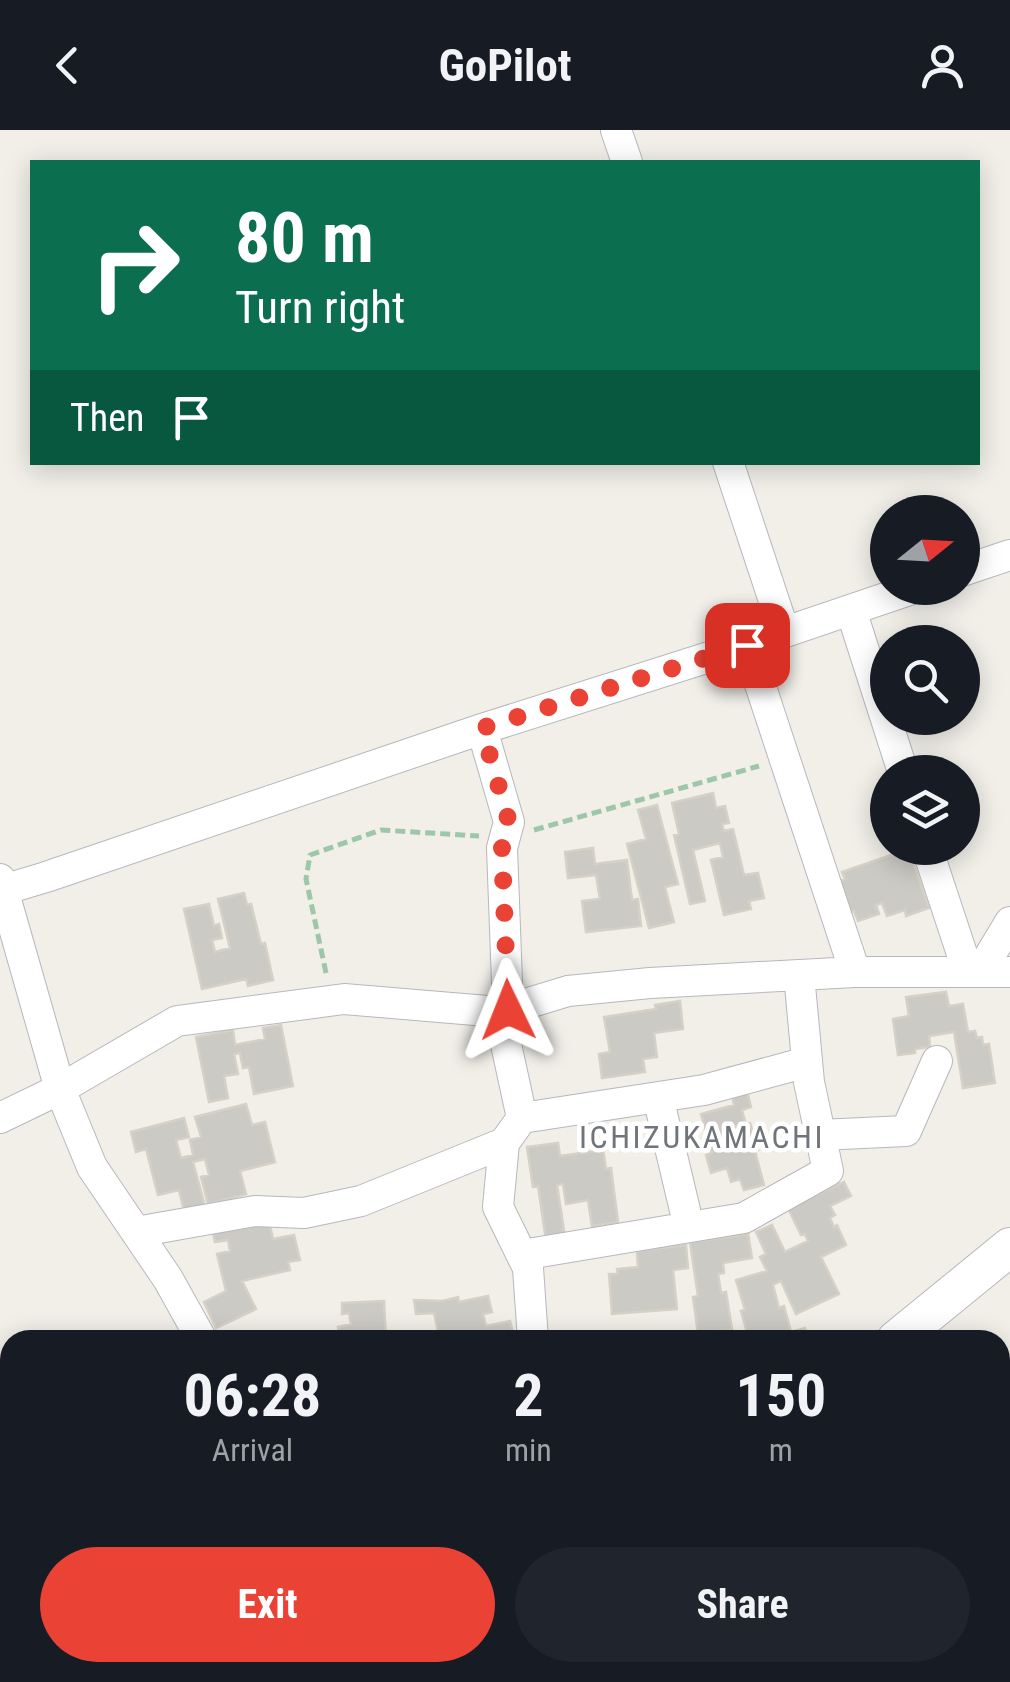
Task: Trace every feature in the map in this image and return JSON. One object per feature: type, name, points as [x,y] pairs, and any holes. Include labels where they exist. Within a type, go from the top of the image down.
[{"type":"street","points":[[616,130],[626,160]]},
{"type":"street","points":[[729,465],[784,631]]},
{"type":"street","points":[[980,565],[1010,555]]},
{"type":"street","points":[[197,1330],[168,1278],[92,1167],[60,1089],[2,884],[46,878],[482,728],[870,603]]},
{"type":"street","points":[[851,610],[898,755]]},
{"type":"street","points":[[747,645],[854,972]]},
{"type":"street","points":[[482,728],[509,822],[502,848],[503,1011],[513,1130],[498,1207],[528,1268],[532,1330]]},
{"type":"street","points":[[936,865],[986,972]]},
{"type":"street","points":[[986,972],[1010,922]]},
{"type":"street","points":[[0,1118],[60,1089],[177,1021],[344,999],[503,1011],[568,991],[650,983],[854,972],[986,972]]},
{"type":"street","points":[[522,1255],[744,1218],[828,1171],[809,1082],[799,975]]},
{"type":"street","points":[[136,1232],[255,1211],[304,1213],[361,1200],[513,1130],[704,1090],[807,1062]]},
{"type":"street","points":[[820,1134],[906,1131],[937,1062]]},
{"type":"street","points":[[658,1097],[688,1227]]},
{"type":"street","points":[[908,1330],[1010,1247]]},
{"type":"building","points":[[713,793],[716,808],[725,806],[729,823],[722,824],[724,831],[733,829],[744,875],[758,873],[764,898],[749,901],[751,909],[724,915],[711,860],[723,857],[720,843],[693,850],[705,901],[690,904],[674,835],[679,834],[672,803]]},
{"type":"building","points":[[657,805],[678,884],[665,887],[674,922],[649,928],[627,844],[646,839],[638,810]]},
{"type":"building","points":[[593,848],[595,864],[627,860],[632,900],[638,899],[641,926],[586,932],[582,901],[600,899],[596,875],[568,878],[565,852]]},
{"type":"building","points":[[870,862],[914,865],[929,908],[906,916],[905,910],[887,916],[882,903],[876,905],[879,914],[858,921],[854,911],[850,912],[839,881],[845,879],[842,872]]},
{"type":"building","points":[[244,893],[247,905],[251,904],[261,944],[265,943],[273,980],[248,986],[246,979],[202,989],[184,909],[209,904],[214,926],[219,924],[222,938],[212,940],[215,952],[230,948],[218,899]]},
{"type":"building","points":[[946,992],[949,1006],[963,1004],[968,1032],[975,1031],[977,1038],[982,1037],[983,1045],[989,1044],[995,1083],[963,1088],[954,1032],[929,1036],[930,1047],[898,1055],[893,1019],[909,1016],[906,997]]},
{"type":"building","points":[[680,1001],[683,1029],[654,1033],[657,1057],[643,1059],[645,1072],[602,1078],[599,1054],[610,1052],[604,1017]]},
{"type":"building","points":[[281,1025],[293,1086],[254,1094],[249,1067],[243,1068],[240,1053],[234,1054],[238,1074],[224,1076],[228,1098],[209,1102],[196,1037],[233,1030],[235,1045],[265,1039],[263,1028]]},
{"type":"building","points":[[747,1091],[751,1107],[742,1110],[758,1150],[755,1151],[764,1185],[744,1190],[740,1179],[731,1182],[727,1168],[711,1173],[706,1155],[712,1153],[701,1114],[734,1105],[732,1095]]},
{"type":"building","points":[[246,1104],[252,1125],[265,1122],[275,1162],[240,1171],[246,1194],[208,1204],[201,1177],[209,1175],[205,1159],[193,1162],[205,1206],[184,1211],[179,1190],[158,1195],[146,1149],[136,1152],[131,1132],[184,1118],[189,1137],[176,1140],[181,1158],[193,1155],[190,1140],[201,1137],[195,1117]]},
{"type":"building","points":[[558,1143],[560,1156],[603,1150],[606,1169],[611,1168],[618,1222],[592,1226],[588,1200],[566,1204],[563,1184],[557,1185],[565,1237],[546,1240],[527,1147]]},
{"type":"building","points":[[844,1182],[851,1196],[830,1206],[835,1215],[830,1218],[846,1245],[821,1257],[839,1294],[796,1314],[781,1281],[773,1285],[790,1330],[746,1330],[736,1280],[767,1271],[760,1257],[766,1254],[756,1232],[772,1225],[785,1252],[808,1241],[788,1208]]},
{"type":"building","points":[[268,1217],[273,1239],[294,1235],[300,1260],[288,1262],[290,1270],[242,1281],[256,1309],[216,1328],[204,1302],[226,1291],[217,1254],[230,1251],[228,1240],[215,1242],[212,1229]]},
{"type":"building","points":[[748,1234],[752,1258],[723,1263],[724,1273],[718,1274],[721,1293],[726,1292],[732,1329],[697,1330],[693,1297],[698,1296],[690,1242]]},
{"type":"building","points":[[686,1245],[688,1268],[673,1270],[677,1309],[612,1314],[609,1274],[638,1267],[637,1251]]},
{"type":"building","points":[[488,1296],[492,1312],[483,1314],[486,1326],[510,1321],[512,1330],[438,1330],[434,1313],[416,1314],[414,1300],[458,1297],[459,1302]]},
{"type":"building","points":[[384,1301],[385,1330],[338,1330],[351,1324],[349,1313],[342,1314],[342,1303]]},
{"type":"district","name":"ICHIZUKAMACHI","points":[[702,1137]]},
{"type":"route","points":[[508,1010],[502,848],[509,822],[482,728],[747,645]]}]
